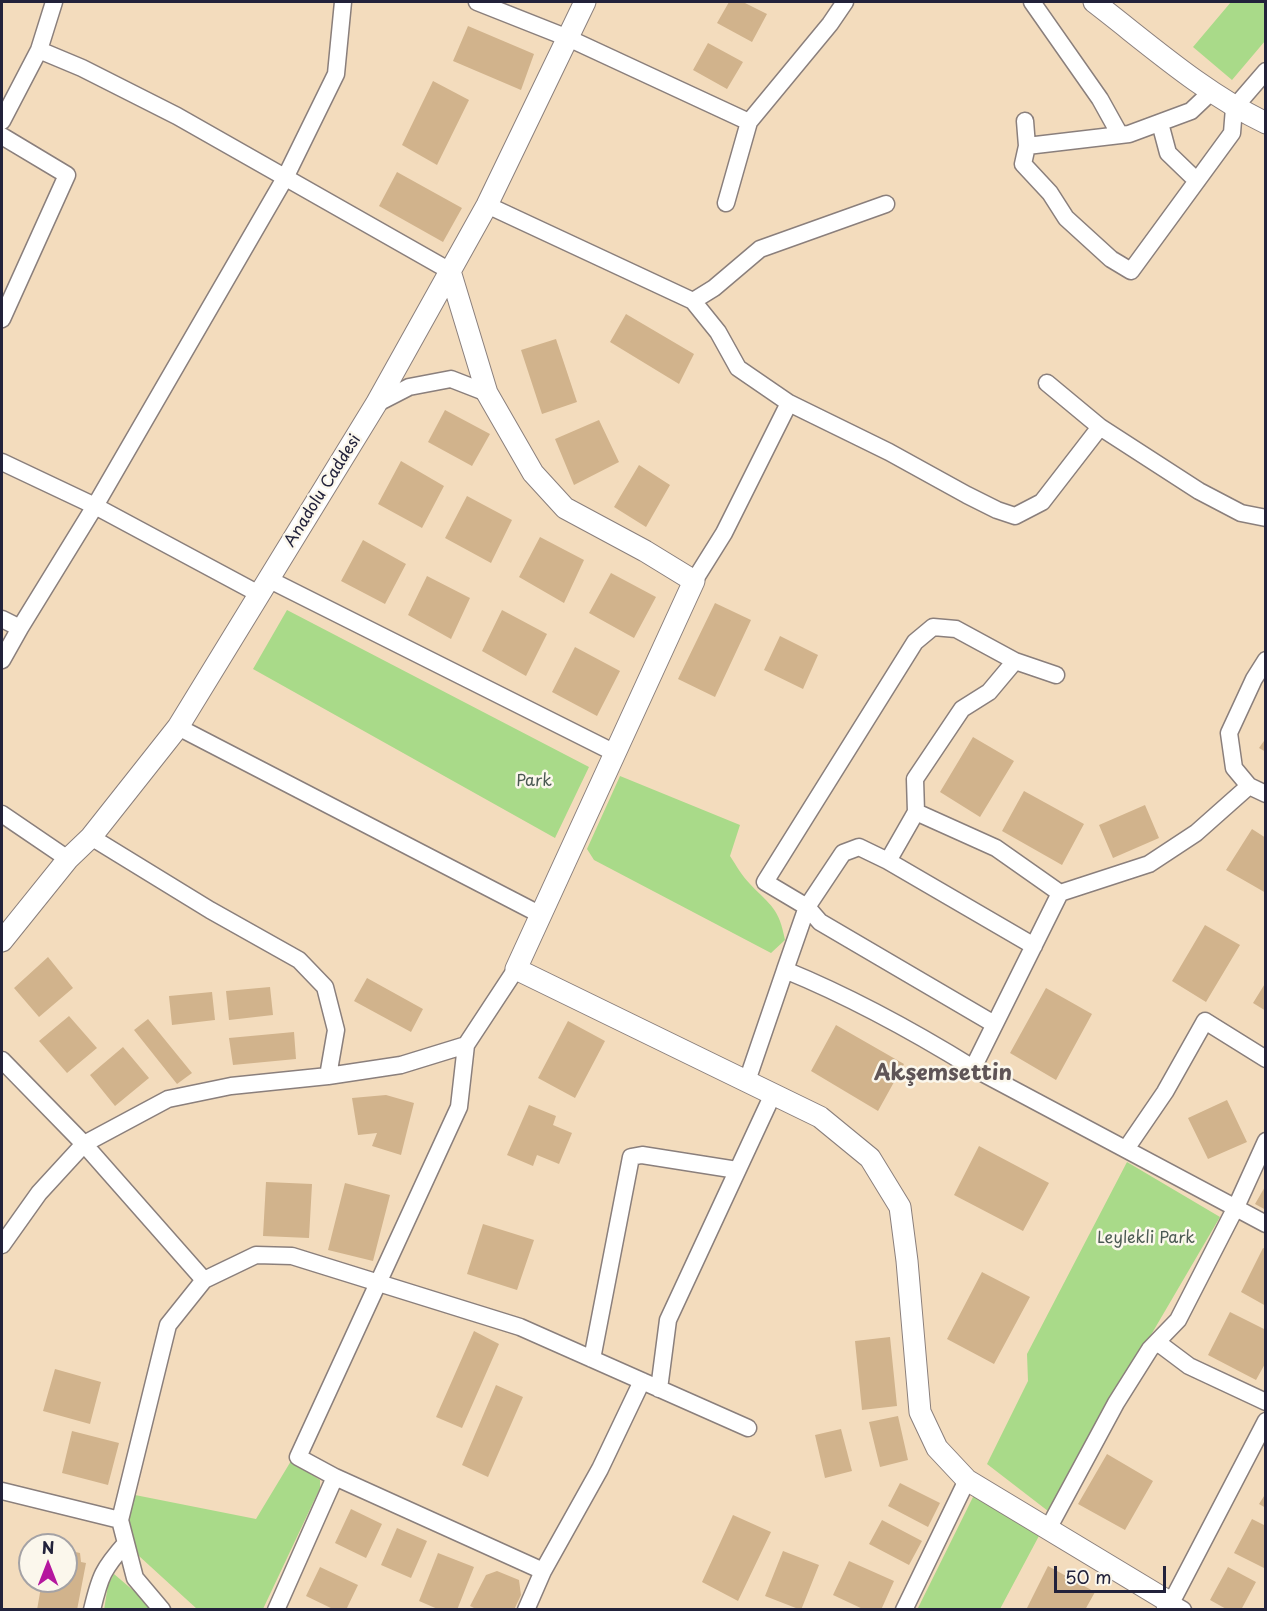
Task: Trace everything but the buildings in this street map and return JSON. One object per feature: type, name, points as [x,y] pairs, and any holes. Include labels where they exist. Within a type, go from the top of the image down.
[{"type":"street","points":[[2,121],[39,50],[54,2]]},
{"type":"street","points":[[2,660],[95,506],[285,178],[336,74],[343,2]]},
{"type":"street","points":[[477,2],[568,38],[749,122]]},
{"type":"street","name":"Anadolu Caddesi","points":[[2,941],[68,859],[91,837],[178,727],[376,404],[488,205],[585,2]]},
{"type":"street","points":[[726,202],[749,122],[830,24],[844,2]]},
{"type":"street","points":[[1032,2],[1100,99],[1120,135]]},
{"type":"street","points":[[1094,2],[1210,93],[1234,108],[1266,123]]},
{"type":"street","points":[[39,50],[82,68],[177,116],[450,271],[487,393],[533,472],[565,508],[645,551],[694,581]]},
{"type":"street","points":[[1025,121],[1027,146],[1023,164],[1050,193],[1066,218],[1111,259],[1131,271],[1232,132],[1234,108],[1266,71]]},
{"type":"street","points":[[1027,146],[1129,134],[1191,111],[1210,93]]},
{"type":"street","points":[[1160,123],[1168,153],[1197,181]]},
{"type":"street","points":[[2,136],[67,175],[2,319]]},
{"type":"street","points":[[693,301],[714,288],[760,249],[886,204]]},
{"type":"street","points":[[488,205],[693,301],[718,332],[738,368],[789,403],[889,452],[997,510],[1015,516],[1042,502],[1100,427]]},
{"type":"street","points":[[376,404],[409,387],[451,379],[487,393]]},
{"type":"street","points":[[1047,383],[1100,427],[1199,490],[1241,513],[1266,518]]},
{"type":"street","points":[[543,1571],[335,1477],[298,1457],[459,1107],[466,1045],[516,969],[694,581],[724,533],[789,403]]},
{"type":"street","points":[[2,462],[615,753]]},
{"type":"street","points":[[2,619],[20,628]]},
{"type":"street","points":[[994,1024],[819,922],[807,907],[765,882],[915,642],[933,627],[956,629],[1015,661],[1056,675]]},
{"type":"street","points":[[1266,660],[1254,679],[1229,733],[1234,768],[1249,786],[1266,794]]},
{"type":"street","points":[[888,861],[916,812],[915,780],[962,709],[990,692],[1015,661]]},
{"type":"street","points":[[178,727],[541,915]]},
{"type":"street","points":[[974,1068],[1060,893],[1149,864],[1196,833],[1249,786]]},
{"type":"street","points":[[916,812],[996,848],[1060,893]]},
{"type":"street","points":[[2,814],[68,859]]},
{"type":"street","points":[[91,837],[210,910],[299,960],[325,987],[336,1030],[328,1076]]},
{"type":"street","points":[[747,1082],[807,907],[843,854],[859,846],[1034,946]]},
{"type":"street","points":[[516,969],[820,1117],[870,1158],[900,1207],[920,1412],[937,1448],[967,1480],[1173,1607],[1266,1421]]},
{"type":"street","points":[[785,970],[820,984],[917,1033],[974,1068],[1266,1224]]},
{"type":"street","points":[[1126,1149],[1165,1092],[1205,1021],[1266,1059]]},
{"type":"street","points":[[2,1245],[39,1192],[84,1144],[168,1099],[231,1086],[328,1076],[401,1065],[466,1045]]},
{"type":"street","points":[[2,1060],[84,1144],[204,1281]]},
{"type":"street","points":[[659,1389],[668,1320],[773,1094]]},
{"type":"street","points":[[1048,1529],[1116,1403],[1150,1348],[1178,1320],[1236,1208],[1266,1141]]},
{"type":"street","points":[[592,1359],[631,1157],[642,1155],[737,1170]]},
{"type":"street","points":[[162,1610],[135,1578],[120,1520],[168,1325],[204,1281],[256,1255],[292,1256],[520,1327],[748,1428]]},
{"type":"street","points":[[1157,1342],[1189,1366],[1266,1402]]},
{"type":"street","points":[[526,1610],[543,1571],[600,1469],[642,1381]]},
{"type":"street","points":[[276,1610],[335,1477]]},
{"type":"street","points":[[904,1610],[967,1480]]},
{"type":"street","points":[[2,1491],[120,1520]]},
{"type":"street","points":[[92,1610],[99,1580],[108,1563],[126,1543]]},
{"type":"green space","points":[[1231,2],[1266,2],[1265,41],[1232,80],[1193,47]]},
{"type":"green space","name":"Park","points":[[287,610],[589,767],[555,838],[253,669]]},
{"type":"green space","points":[[620,776],[740,825],[730,856],[747,881],[773,908],[780,921],[785,940],[771,953],[594,860],[587,849]]},
{"type":"green space","name":"Leylekli Park","points":[[1127,1162],[1220,1217],[1048,1511],[987,1464],[1028,1381],[1027,1354]]},
{"type":"green space","points":[[291,1461],[320,1480],[320,1488],[263,1609],[197,1609],[139,1556],[127,1521],[135,1495],[256,1519]]},
{"type":"green space","points":[[974,1495],[1040,1534],[1000,1609],[917,1610]]},
{"type":"green space","points":[[114,1574],[155,1609],[104,1610],[108,1585]]},
{"type":"district","name":"Akşemsettin","points":[[943,1074]]}]
